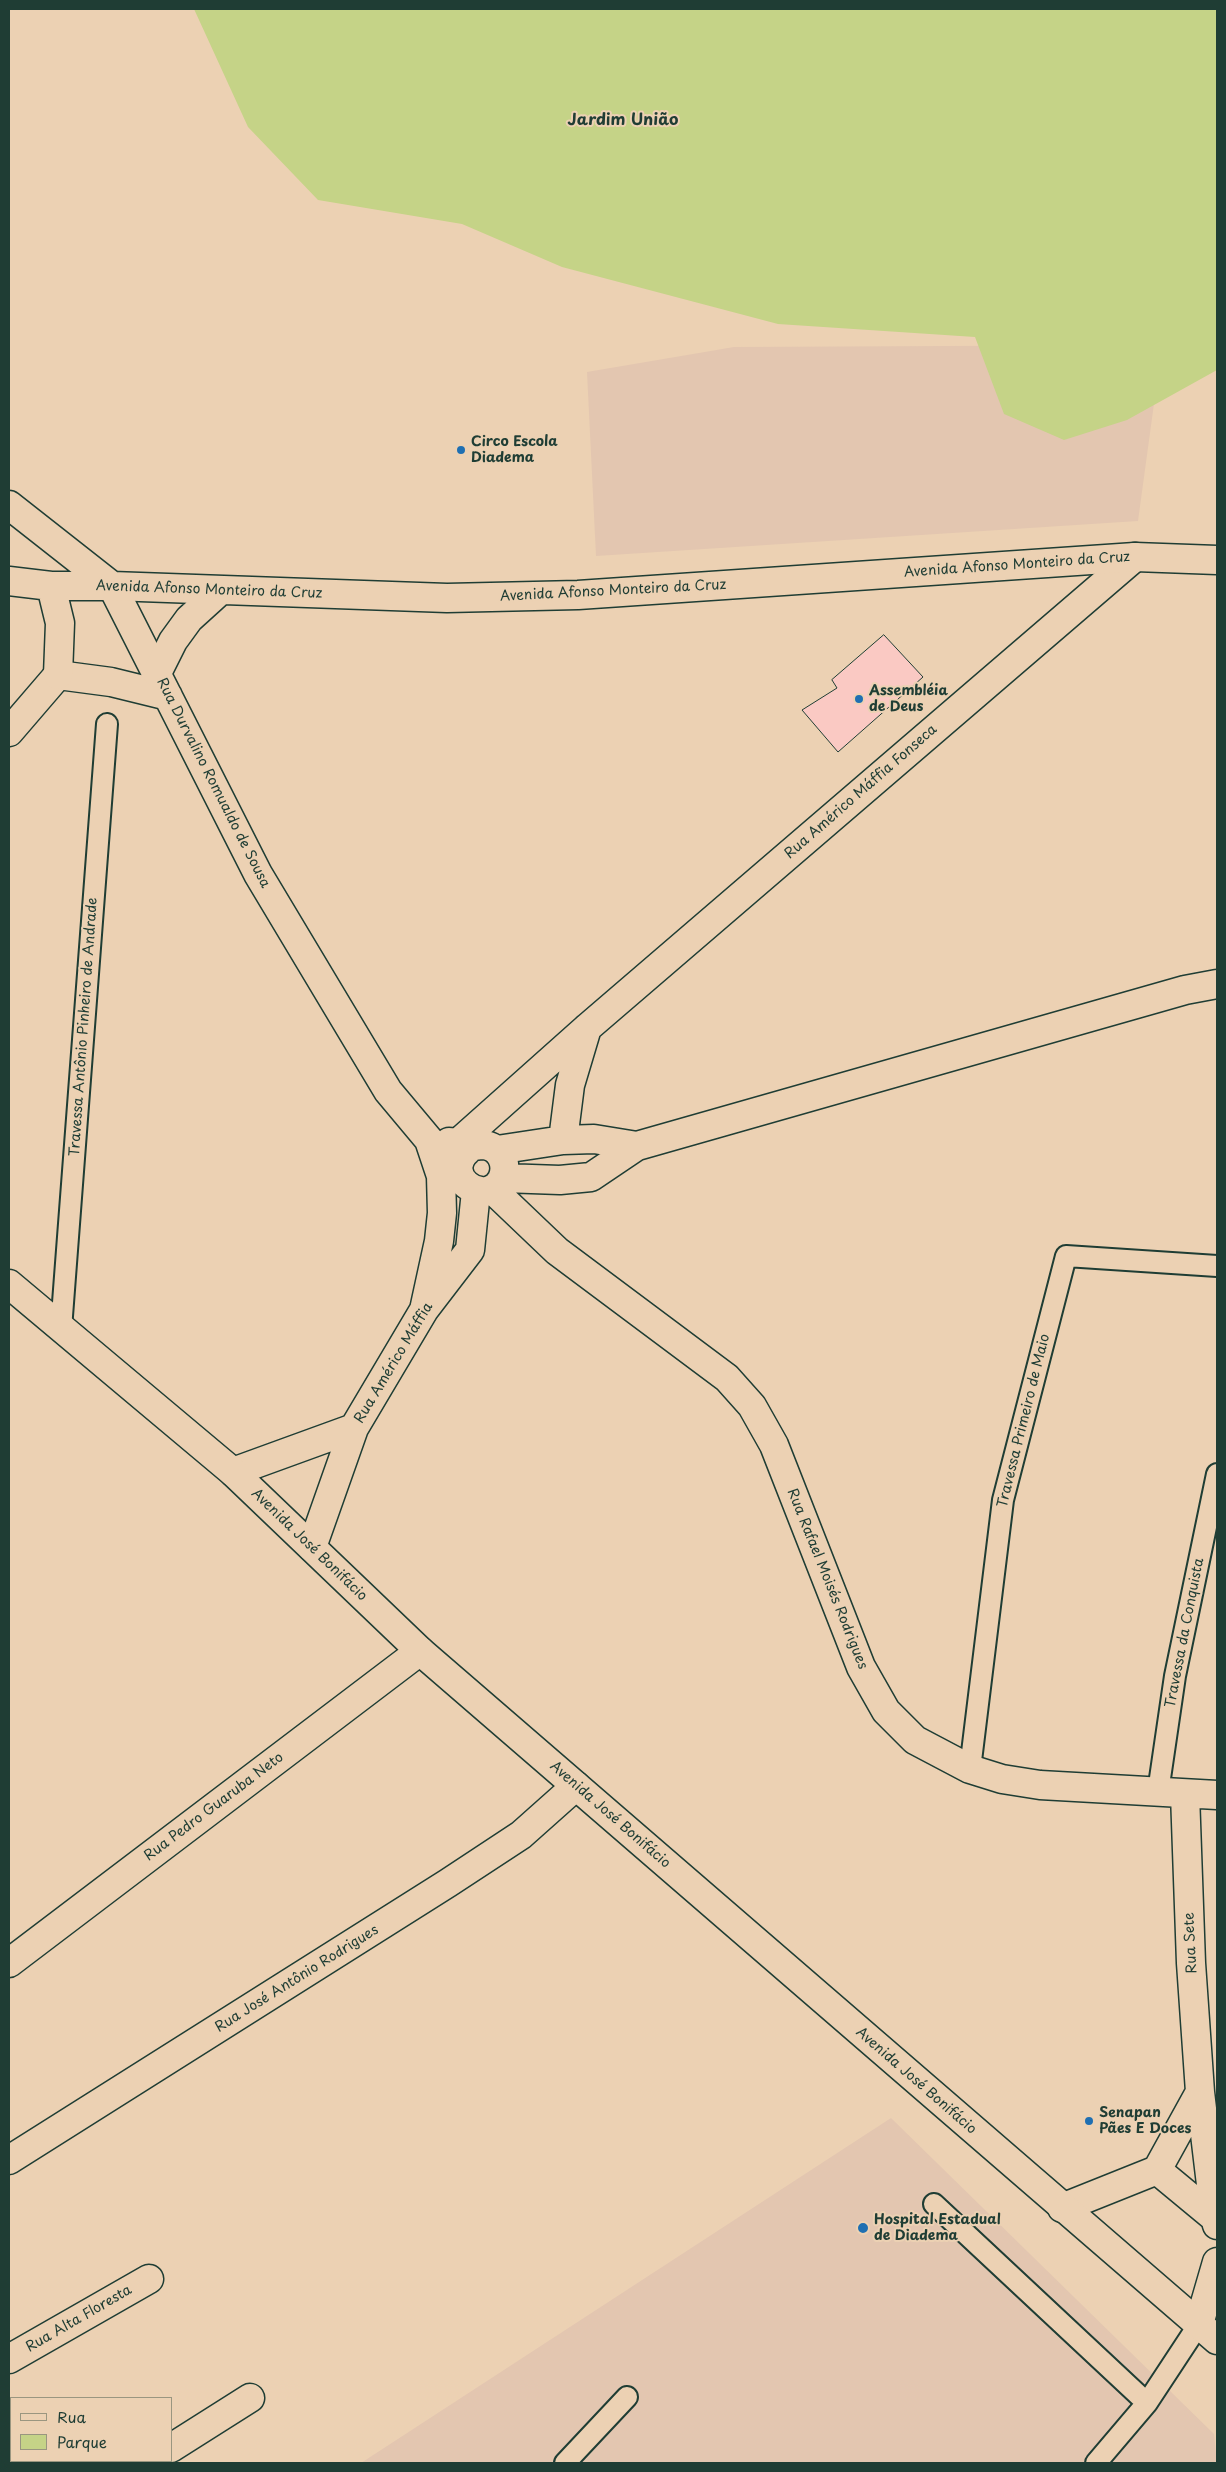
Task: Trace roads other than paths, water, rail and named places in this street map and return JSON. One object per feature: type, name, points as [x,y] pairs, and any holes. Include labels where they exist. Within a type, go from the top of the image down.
[{"type":"street","name":"Rua Durvalino Romualdo de Sousa","points":[[9,505],[112,586],[258,874],[388,1091],[429,1140]]},
{"type":"street","name":"Avenida Afonso Monteiro da Cruz","points":[[9,581],[51,586],[112,586],[447,598],[578,595],[1135,557],[1217,560]]},
{"type":"street","name":"Rua Américo Máffia Fonseca","points":[[476,1146],[587,1028],[1135,557]]},
{"type":"street","points":[[9,732],[58,675],[60,623],[51,586]]},
{"type":"street","points":[[58,675],[111,682],[162,684],[173,641],[189,619],[222,590]]},
{"type":"street","points":[[476,1146],[462,1156],[458,1170],[468,1187],[591,1177],[637,1146],[1185,990],[1217,984]]},
{"type":"street","points":[[563,1140],[570,1085],[587,1028]]},
{"type":"street","points":[[424,1310],[439,1242],[442,1213],[441,1176],[429,1140],[476,1146],[594,1139],[637,1146]]},
{"type":"street","points":[[476,1146],[505,1163],[490,1186]]},
{"type":"street","name":"Rua Américo Máffia","points":[[312,1547],[354,1428],[424,1310],[470,1250],[490,1186]]},
{"type":"street","name":"Rua Rafael Moisés Rodrigues","points":[[490,1186],[557,1251],[727,1378],[752,1406],[774,1445],[861,1667],[882,1704],[915,1740],[970,1769],[1002,1780],[1040,1785],[1217,1795]]},
{"type":"street","name":"Avenida José Bonifácio","points":[[9,1284],[60,1329],[233,1472],[420,1651],[1062,2208],[1208,2332]]},
{"type":"street","name":"Rua Américo Máffia","points":[[233,1472],[354,1428]]},
{"type":"street","name":"Rua Pedro Guaruba Neto","points":[[9,1962],[420,1651]]},
{"type":"street","name":"Rua José Antônio Rodrigues","points":[[9,2160],[521,1835],[576,1786]]},
{"type":"street","name":"Rua Sete","points":[[1185,1794],[1191,1962],[1200,2092],[1216,2221]]},
{"type":"street","points":[[1062,2208],[1158,2170],[1200,2092]]},
{"type":"street","points":[[1158,2170],[1216,2221]]},
{"type":"street","points":[[1208,2332],[1217,2262]]},
{"type":"street","name":"Rua Alta Floresta","points":[[9,2359],[149,2279]]},
{"type":"street","points":[[172,2447],[250,2398]]},
{"type":"lane","name":"Travessa Antônio Pinheiro de Andrade","points":[[60,1329],[108,724]]},
{"type":"lane","name":"Travessa Primeiro de Maio","points":[[970,1769],[1002,1500],[1066,1256],[1217,1266]]},
{"type":"lane","name":"Travessa da Conquista","points":[[1158,1792],[1175,1676],[1217,1474]]},
{"type":"lane","points":[[934,2204],[1147,2403]]},
{"type":"lane","points":[[1096,2463],[1208,2332]]},
{"type":"lane","points":[[565,2463],[627,2397]]},
{"type":"place","name":"Circo Escola Diadema","points":[[461,450]]},
{"type":"place","name":"Assembléia de Deus","points":[[859,699]]},
{"type":"place","name":"Senapan Pães E Doces","points":[[1089,2121]]},
{"type":"place","name":"Hospital Estadual de Diadema","points":[[863,2228]]},
{"type":"district","name":"Jardim União","points":[[623,121]]}]
